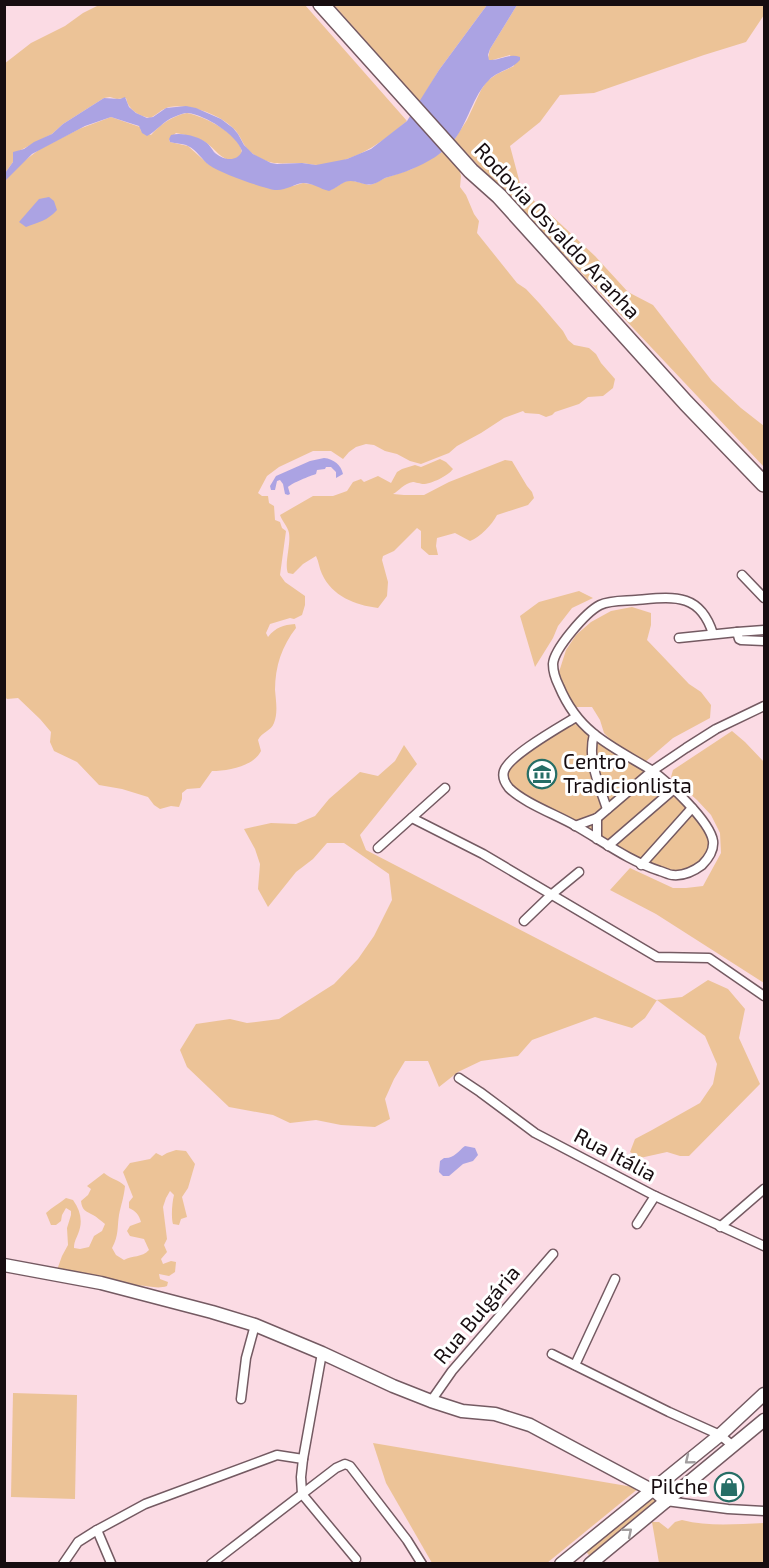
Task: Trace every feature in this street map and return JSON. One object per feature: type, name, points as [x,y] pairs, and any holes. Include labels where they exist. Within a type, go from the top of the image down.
[{"type":"highway","name":"Rodovia Osvaldo Aranha","points":[[321,4],[471,171],[495,192],[686,403],[765,484]]},
{"type":"street","points":[[742,575],[765,598]]},
{"type":"street","points":[[576,717],[512,760],[504,770],[503,778],[509,788],[524,799],[575,825],[641,865],[673,875],[691,873],[704,863],[711,852],[713,840],[702,819],[674,789],[652,771],[625,756],[594,734],[576,717],[565,700],[556,679],[553,663],[557,651],[575,627],[600,605],[615,601],[680,598],[703,613],[709,622],[712,634]]},
{"type":"street","points":[[679,638],[765,630]]},
{"type":"street","points":[[737,632],[741,640],[765,641]]},
{"type":"street","points":[[575,825],[597,818],[652,771],[716,729],[765,706]]},
{"type":"street","points":[[594,734],[591,754],[594,771],[607,809]]},
{"type":"street","points":[[378,848],[445,788]]},
{"type":"street","points":[[608,846],[674,789]]},
{"type":"street","points":[[641,865],[692,808]]},
{"type":"street","points":[[412,818],[483,854],[657,957],[709,958],[765,996]]},
{"type":"street","points":[[597,818],[597,839]]},
{"type":"street","points":[[524,921],[579,872]]},
{"type":"street","name":"Rua Itália","points":[[459,1078],[535,1133],[655,1196],[765,1246]]},
{"type":"street","points":[[720,1227],[765,1189]]},
{"type":"street","points":[[637,1224],[655,1196]]},
{"type":"street","name":"Rua Bulgária","points":[[431,1401],[452,1371],[552,1254]]},
{"type":"street","points":[[4,1265],[101,1283],[255,1325],[431,1401],[462,1411],[495,1414],[530,1425],[658,1495],[728,1509],[765,1510]]},
{"type":"street","points":[[575,1365],[615,1279]]},
{"type":"street","points":[[241,1399],[246,1358],[255,1325]]},
{"type":"street","points":[[322,1353],[303,1459],[302,1494],[356,1559]]},
{"type":"street","points":[[552,1354],[720,1435],[734,1446]]},
{"type":"street","points":[[561,1563],[583,1559],[658,1495],[765,1394]]},
{"type":"street","points":[[583,1559],[658,1495],[734,1446],[765,1420]]},
{"type":"street","points":[[63,1563],[78,1542],[145,1504],[277,1455],[303,1459]]},
{"type":"street","points":[[214,1563],[341,1465],[350,1466],[422,1563]]},
{"type":"street","points":[[97,1530],[111,1563]]},
{"type":"shaded area","points":[[99,5],[305,5],[407,121],[377,144],[343,160],[318,165],[277,163],[262,159],[252,153],[230,125],[214,115],[177,106],[164,109],[150,118],[135,112],[129,106],[126,98],[110,97],[104,98],[63,124],[52,134],[13,154],[13,162],[5,173],[4,64],[31,43]]},
{"type":"shaded area","points":[[334,5],[487,5],[439,70],[420,102]]},
{"type":"shaded area","points":[[487,5],[517,5],[490,49],[489,60],[512,56],[520,57],[520,60],[483,86],[459,133],[445,149],[423,164],[374,184],[349,181],[329,191],[303,183],[275,190],[241,180],[209,165],[188,146],[170,142],[171,135],[185,134],[204,141],[221,157],[233,159],[240,155],[242,151],[239,145],[227,132],[211,121],[188,113],[170,119],[147,136],[142,133],[139,126],[111,117],[85,126],[32,154],[5,181],[5,173],[13,162],[13,152],[24,149],[52,134],[63,124],[104,98],[125,97],[129,107],[147,118],[153,117],[166,108],[186,106],[196,108],[221,119],[233,128],[253,154],[271,163],[316,165],[347,159],[371,149],[407,121],[439,70]]},
{"type":"shaded area","points":[[517,5],[764,5],[764,15],[746,42],[594,93],[560,95],[540,122],[510,146],[522,191],[595,256],[628,292],[653,305],[712,381],[764,426],[764,467],[454,140],[487,81],[514,66],[510,55],[489,61],[488,58],[490,49]]},
{"type":"shaded area","points":[[187,113],[211,122],[229,133],[236,140],[242,154],[231,160],[226,159],[205,142],[195,137],[176,133],[169,139],[170,142],[188,146],[208,164],[253,183],[293,186],[303,183],[331,190],[350,180],[369,185],[412,169],[442,152],[459,168],[460,187],[479,221],[477,233],[517,283],[526,289],[563,331],[568,340],[574,345],[589,348],[615,379],[613,388],[603,396],[588,397],[579,404],[546,417],[523,411],[504,418],[449,453],[421,464],[366,444],[356,447],[343,459],[331,451],[313,451],[279,467],[267,476],[258,493],[268,496],[269,503],[274,506],[275,520],[280,522],[286,531],[280,575],[285,582],[305,596],[302,615],[270,624],[266,633],[268,637],[277,629],[287,625],[295,624],[296,628],[283,649],[278,665],[275,681],[274,723],[258,740],[261,751],[253,760],[233,769],[212,771],[200,788],[187,789],[182,793],[179,807],[171,806],[160,809],[148,797],[99,785],[77,762],[54,751],[50,742],[51,732],[18,698],[7,699],[5,697],[4,181],[40,149],[79,129],[111,117],[140,127],[141,131],[151,135],[167,121]]},
{"type":"shaded area","points":[[49,197],[54,201],[57,210],[50,217],[26,227],[19,222],[39,199]]},
{"type":"shaded area","points":[[324,458],[336,463],[343,474],[336,478],[336,472],[331,467],[326,467],[290,485],[288,495],[285,494],[280,480],[277,481],[275,490],[271,490],[270,486],[276,476],[310,461]]},
{"type":"shaded area","points":[[440,459],[453,469],[439,479],[426,484],[413,482],[404,485],[393,494],[424,495],[449,482],[505,460],[512,461],[534,498],[528,505],[497,515],[478,537],[470,541],[455,533],[437,538],[438,555],[429,555],[421,548],[421,531],[417,528],[394,551],[383,556],[388,582],[387,596],[378,608],[361,605],[338,594],[326,582],[316,556],[293,574],[288,573],[289,533],[280,515],[313,496],[333,496],[347,491],[353,482],[361,479],[364,482],[378,476],[391,483],[397,472],[402,469],[415,465],[421,467]]},
{"type":"shaded area","points":[[579,591],[593,598],[572,608],[558,626],[535,667],[520,616],[539,602]]},
{"type":"shaded area","points":[[632,607],[651,613],[647,640],[689,684],[701,692],[711,705],[710,718],[673,738],[644,763],[619,748],[604,733],[600,720],[592,707],[575,707],[565,691],[559,672],[566,650],[576,635],[591,622],[611,611]]},
{"type":"shaded area","points":[[576,717],[674,789],[713,840],[704,863],[673,875],[641,865],[509,788],[504,770],[512,760]]},
{"type":"shaded area","points":[[732,731],[764,762],[764,983],[656,914],[610,890],[630,868],[673,888],[703,886],[721,853],[720,833],[711,815],[671,777],[673,770]]},
{"type":"shaded area","points":[[404,745],[417,764],[360,835],[366,850],[656,1000],[682,997],[708,980],[728,989],[745,1009],[739,1038],[760,1084],[689,1156],[667,1152],[640,1158],[630,1152],[635,1139],[700,1103],[713,1084],[717,1064],[705,1036],[657,1000],[645,1018],[632,1028],[595,1017],[532,1040],[518,1056],[481,1061],[458,1072],[439,1087],[428,1061],[405,1061],[385,1099],[390,1119],[375,1127],[341,1125],[316,1120],[290,1123],[273,1115],[229,1107],[187,1067],[180,1050],[196,1024],[230,1019],[247,1023],[279,1019],[334,984],[358,959],[374,936],[392,900],[389,874],[344,843],[327,843],[313,859],[296,872],[268,907],[258,889],[260,864],[244,829],[271,823],[296,824],[315,816],[329,799],[360,772],[378,776],[395,761]]},
{"type":"shaded area","points":[[465,1146],[475,1148],[478,1155],[473,1161],[463,1164],[449,1176],[443,1176],[439,1172],[440,1161],[453,1156]]},
{"type":"shaded area","points":[[176,1150],[186,1151],[195,1164],[188,1188],[182,1197],[187,1217],[181,1219],[179,1225],[173,1224],[174,1195],[170,1191],[163,1207],[167,1239],[164,1245],[167,1252],[161,1259],[163,1264],[176,1262],[175,1272],[169,1276],[159,1274],[160,1279],[168,1282],[167,1286],[134,1286],[57,1270],[68,1245],[67,1228],[71,1211],[66,1208],[61,1221],[56,1225],[51,1225],[46,1213],[66,1198],[73,1200],[78,1208],[81,1221],[74,1248],[89,1247],[94,1236],[102,1231],[105,1224],[85,1210],[81,1201],[91,1189],[87,1186],[104,1173],[125,1186],[117,1235],[112,1248],[116,1255],[124,1260],[149,1250],[144,1239],[130,1236],[127,1231],[130,1226],[141,1222],[137,1213],[129,1208],[129,1202],[133,1197],[123,1172],[130,1163],[150,1159],[156,1153],[162,1156]]},
{"type":"shaded area","points":[[13,1393],[77,1395],[75,1499],[11,1497]]},
{"type":"shaded area","points":[[373,1443],[639,1488],[547,1563],[432,1563],[386,1483]]},
{"type":"shaded area","points":[[650,1497],[657,1501],[591,1558],[585,1550]]},
{"type":"shaded area","points":[[682,1520],[713,1524],[764,1523],[764,1563],[659,1563],[652,1522],[659,1522],[668,1529],[675,1522]]},
{"type":"place","name":"Centro Tradicionlista","points":[[542,774]]},
{"type":"place","name":"Pilche","points":[[729,1487]]}]
